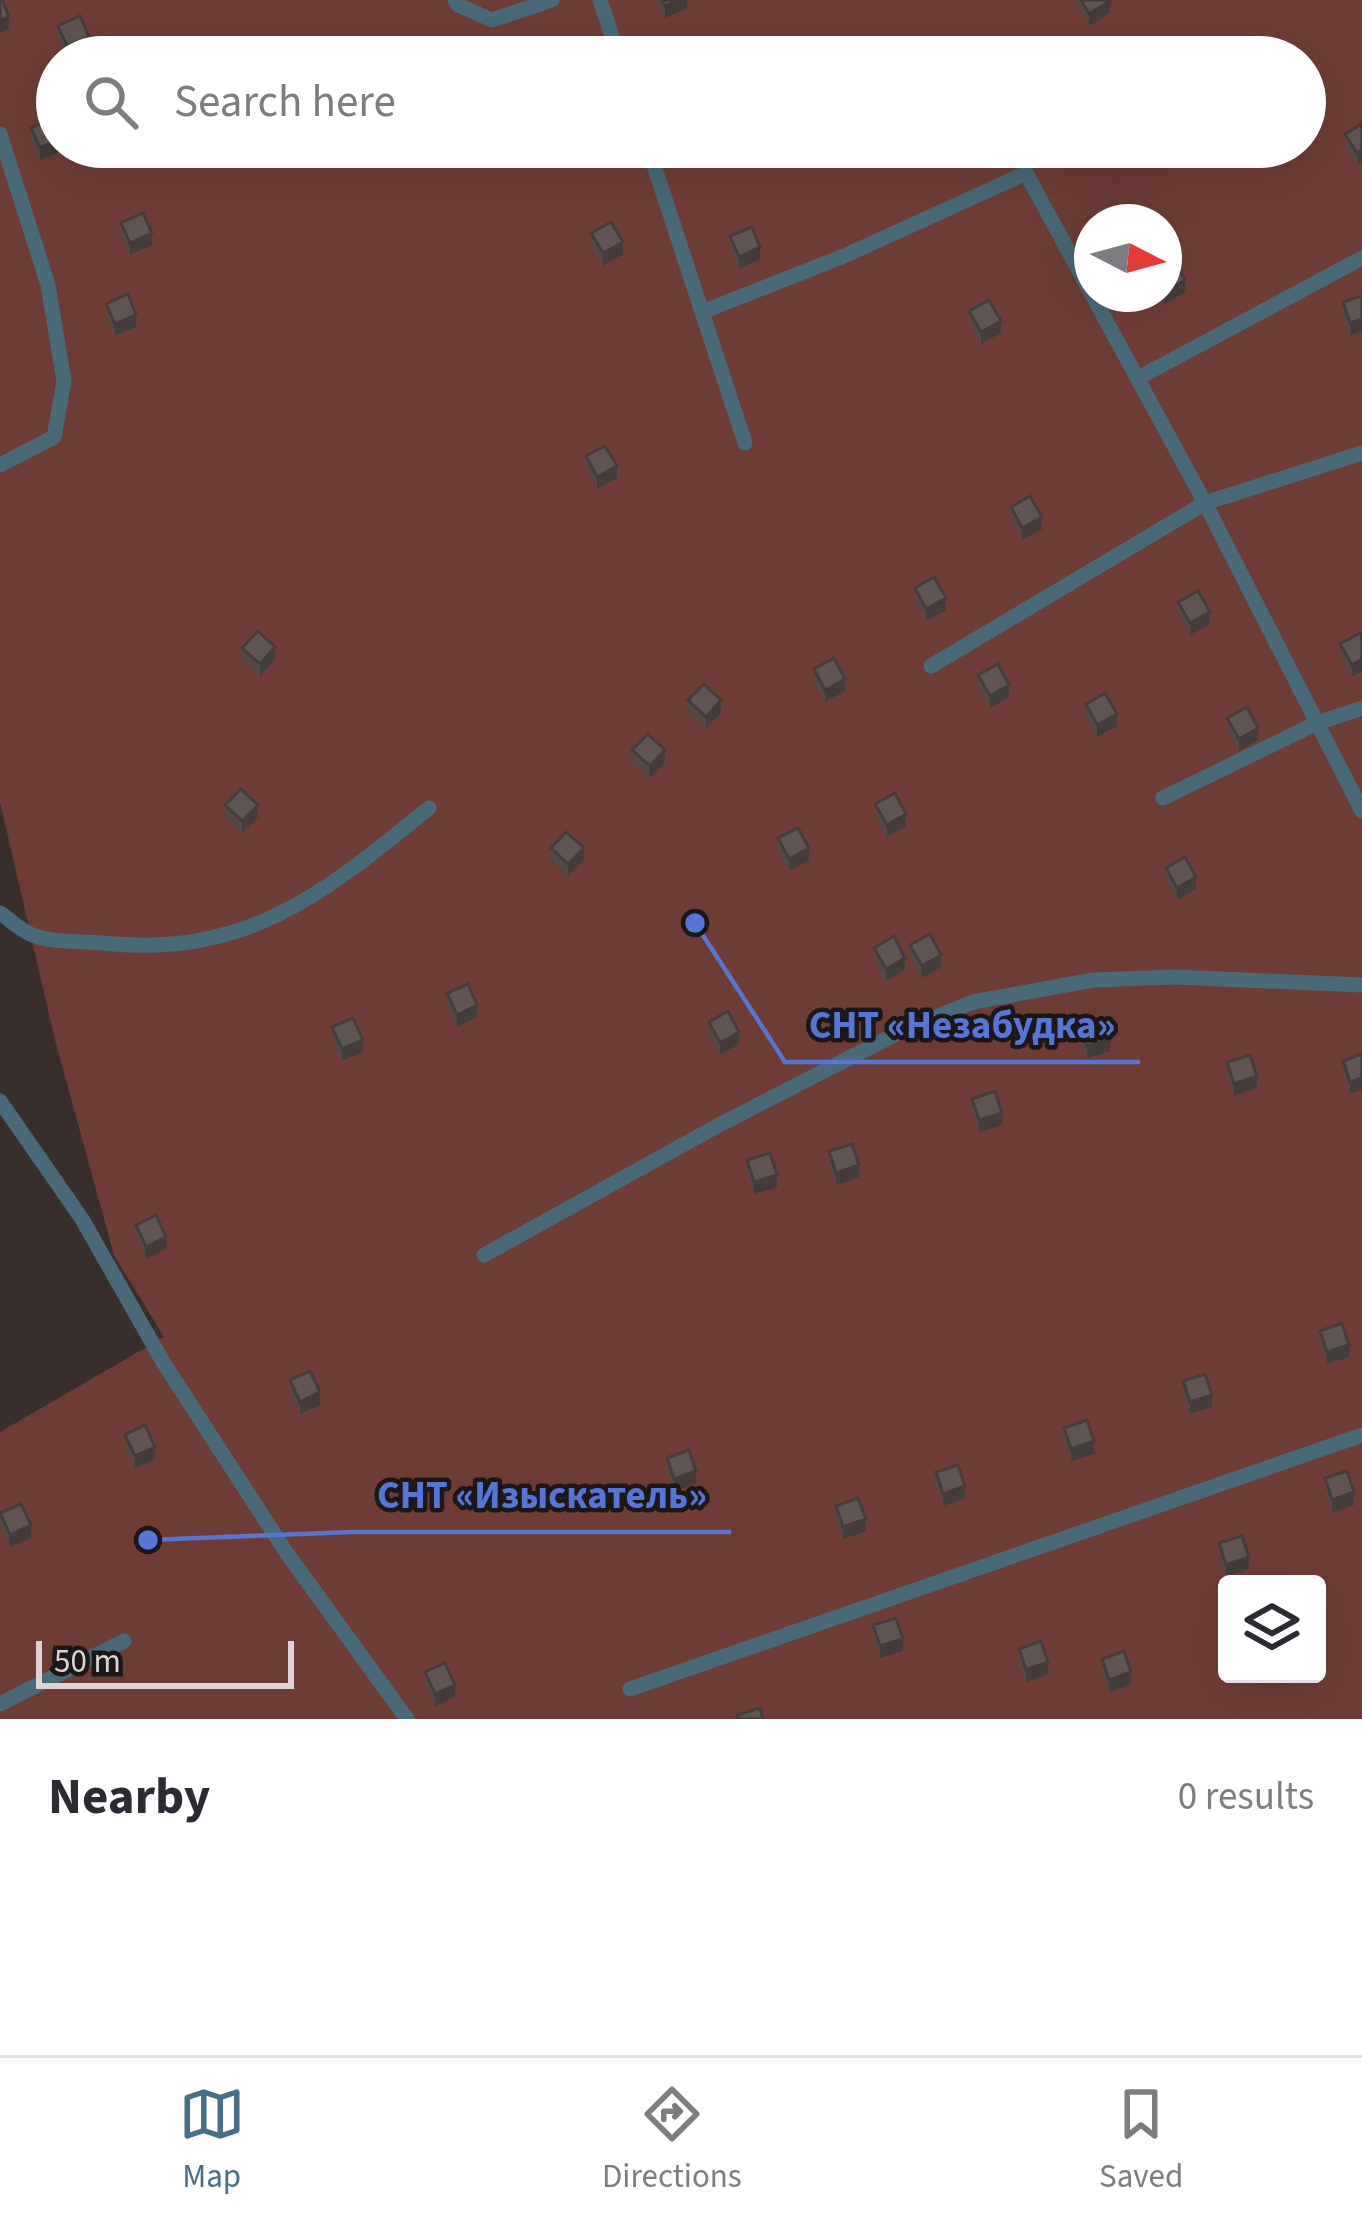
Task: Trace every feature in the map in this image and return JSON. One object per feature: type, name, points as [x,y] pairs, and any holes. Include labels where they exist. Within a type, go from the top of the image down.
[{"type":"lane","points":[[455,0],[492,20],[552,0]]},
{"type":"lane","points":[[600,0],[612,36]]},
{"type":"lane","points":[[0,134],[47,285],[64,381],[54,437],[0,465]]},
{"type":"lane","points":[[655,168],[745,443]]},
{"type":"lane","points":[[702,312],[844,256],[1025,173],[1205,502],[1362,811]]},
{"type":"lane","points":[[1138,378],[1362,258]]},
{"type":"lane","points":[[931,665],[1205,502],[1362,453]]},
{"type":"lane","points":[[1163,798],[1317,723],[1362,708]]},
{"type":"lane","points":[[0,913],[32,936],[131,946],[228,936],[287,913],[334,885],[429,808]]},
{"type":"lane","points":[[484,1255],[719,1124],[901,1032],[973,1002],[1093,980],[1175,977],[1362,985]]},
{"type":"lane","points":[[0,1101],[82,1220],[163,1362],[286,1552],[406,1719]]},
{"type":"lane","points":[[631,1689],[1362,1435]]},
{"type":"lane","points":[[0,1704],[124,1641]]},
{"type":"shaded area","points":[[0,0],[1362,0],[1362,1719],[0,1719],[0,1432],[164,1337],[114,1255],[55,1040],[0,802]]},
{"type":"building","points":[[0,0],[9,17],[0,21]]},
{"type":"building","points":[[1081,0],[1109,0],[1110,1],[1089,14]]},
{"type":"building","points":[[80,16],[89,36],[62,36],[58,26]]},
{"type":"building","points":[[1362,124],[1362,150],[1357,153],[1345,134]]},
{"type":"building","points":[[143,213],[152,233],[130,243],[121,223]]},
{"type":"building","points":[[611,222],[623,242],[603,253],[591,233]]},
{"type":"building","points":[[752,227],[760,247],[739,257],[730,236]]},
{"type":"building","points":[[128,294],[136,315],[115,324],[106,304]]},
{"type":"building","points":[[1362,296],[1362,319],[1350,323],[1343,302]]},
{"type":"building","points":[[989,300],[1001,321],[981,332],[969,311]]},
{"type":"building","points":[[605,446],[617,466],[597,477],[586,456]]},
{"type":"building","points":[[1030,496],[1042,517],[1022,528],[1011,507]]},
{"type":"building","points":[[934,577],[946,598],[926,609],[915,588]]},
{"type":"building","points":[[1198,591],[1210,612],[1190,623],[1178,602]]},
{"type":"building","points":[[258,631],[275,647],[260,664],[242,648]]},
{"type":"building","points":[[1360,633],[1362,659],[1352,665],[1340,644]]},
{"type":"building","points":[[834,658],[845,679],[825,690],[814,669]]},
{"type":"building","points":[[998,664],[1009,685],[990,696],[978,675]]},
{"type":"building","points":[[704,684],[721,700],[706,717],[688,700]]},
{"type":"building","points":[[1105,693],[1117,714],[1097,725],[1086,704]]},
{"type":"building","points":[[1247,707],[1258,728],[1239,739],[1227,718]]},
{"type":"building","points":[[648,734],[665,750],[650,766],[632,750]]},
{"type":"building","points":[[241,789],[258,805],[242,821],[225,805]]},
{"type":"building","points":[[895,793],[906,814],[887,825],[875,804]]},
{"type":"building","points":[[798,828],[809,848],[789,859],[778,838]]},
{"type":"building","points":[[566,832],[584,848],[568,864],[551,848]]},
{"type":"building","points":[[1185,857],[1196,877],[1177,888],[1166,868]]},
{"type":"building","points":[[930,934],[941,955],[922,966],[910,945]]},
{"type":"building","points":[[894,936],[905,958],[886,969],[874,948]]},
{"type":"building","points":[[468,984],[477,1005],[457,1015],[447,993]]},
{"type":"building","points":[[728,1011],[739,1032],[720,1043],[709,1022]]},
{"type":"building","points":[[1103,1017],[1110,1039],[1087,1046],[1080,1025]]},
{"type":"building","points":[[353,1018],[363,1040],[342,1049],[332,1027]]},
{"type":"building","points":[[1362,1054],[1362,1078],[1350,1082],[1343,1061]]},
{"type":"building","points":[[1250,1055],[1257,1076],[1234,1084],[1227,1062]]},
{"type":"building","points":[[995,1091],[1002,1113],[979,1120],[972,1099]]},
{"type":"building","points":[[852,1144],[859,1165],[836,1173],[829,1151]]},
{"type":"building","points":[[770,1153],[777,1175],[754,1182],[747,1160]]},
{"type":"building","points":[[156,1215],[166,1237],[146,1247],[136,1225]]},
{"type":"building","points":[[1342,1323],[1349,1345],[1327,1352],[1320,1331]]},
{"type":"building","points":[[310,1371],[320,1392],[300,1402],[290,1380]]},
{"type":"building","points":[[1205,1374],[1212,1395],[1190,1402],[1183,1381]]},
{"type":"building","points":[[1087,1420],[1094,1441],[1071,1449],[1064,1428]]},
{"type":"building","points":[[145,1425],[155,1447],[135,1456],[125,1435]]},
{"type":"building","points":[[689,1450],[696,1471],[674,1479],[667,1458]]},
{"type":"building","points":[[958,1465],[965,1486],[943,1494],[936,1472]]},
{"type":"building","points":[[1347,1471],[1354,1492],[1332,1500],[1325,1478]]},
{"type":"building","points":[[858,1498],[866,1519],[843,1527],[836,1506]]},
{"type":"building","points":[[21,1504],[31,1525],[10,1535],[0,1513]]},
{"type":"building","points":[[1242,1536],[1249,1557],[1226,1565],[1219,1543]]},
{"type":"building","points":[[896,1618],[903,1639],[880,1646],[873,1625]]},
{"type":"building","points":[[1041,1641],[1048,1662],[1026,1670],[1019,1649]]},
{"type":"building","points":[[1124,1651],[1131,1672],[1109,1680],[1102,1659]]},
{"type":"building","points":[[445,1663],[455,1685],[435,1694],[425,1672]]},
{"type":"building","points":[[760,1708],[763,1719],[738,1719],[737,1715]]},
{"type":"place","name":"СНТ «Незабудка»","points":[[695,923]]},
{"type":"place","name":"СНТ «Изыскатель»","points":[[148,1540]]}]
